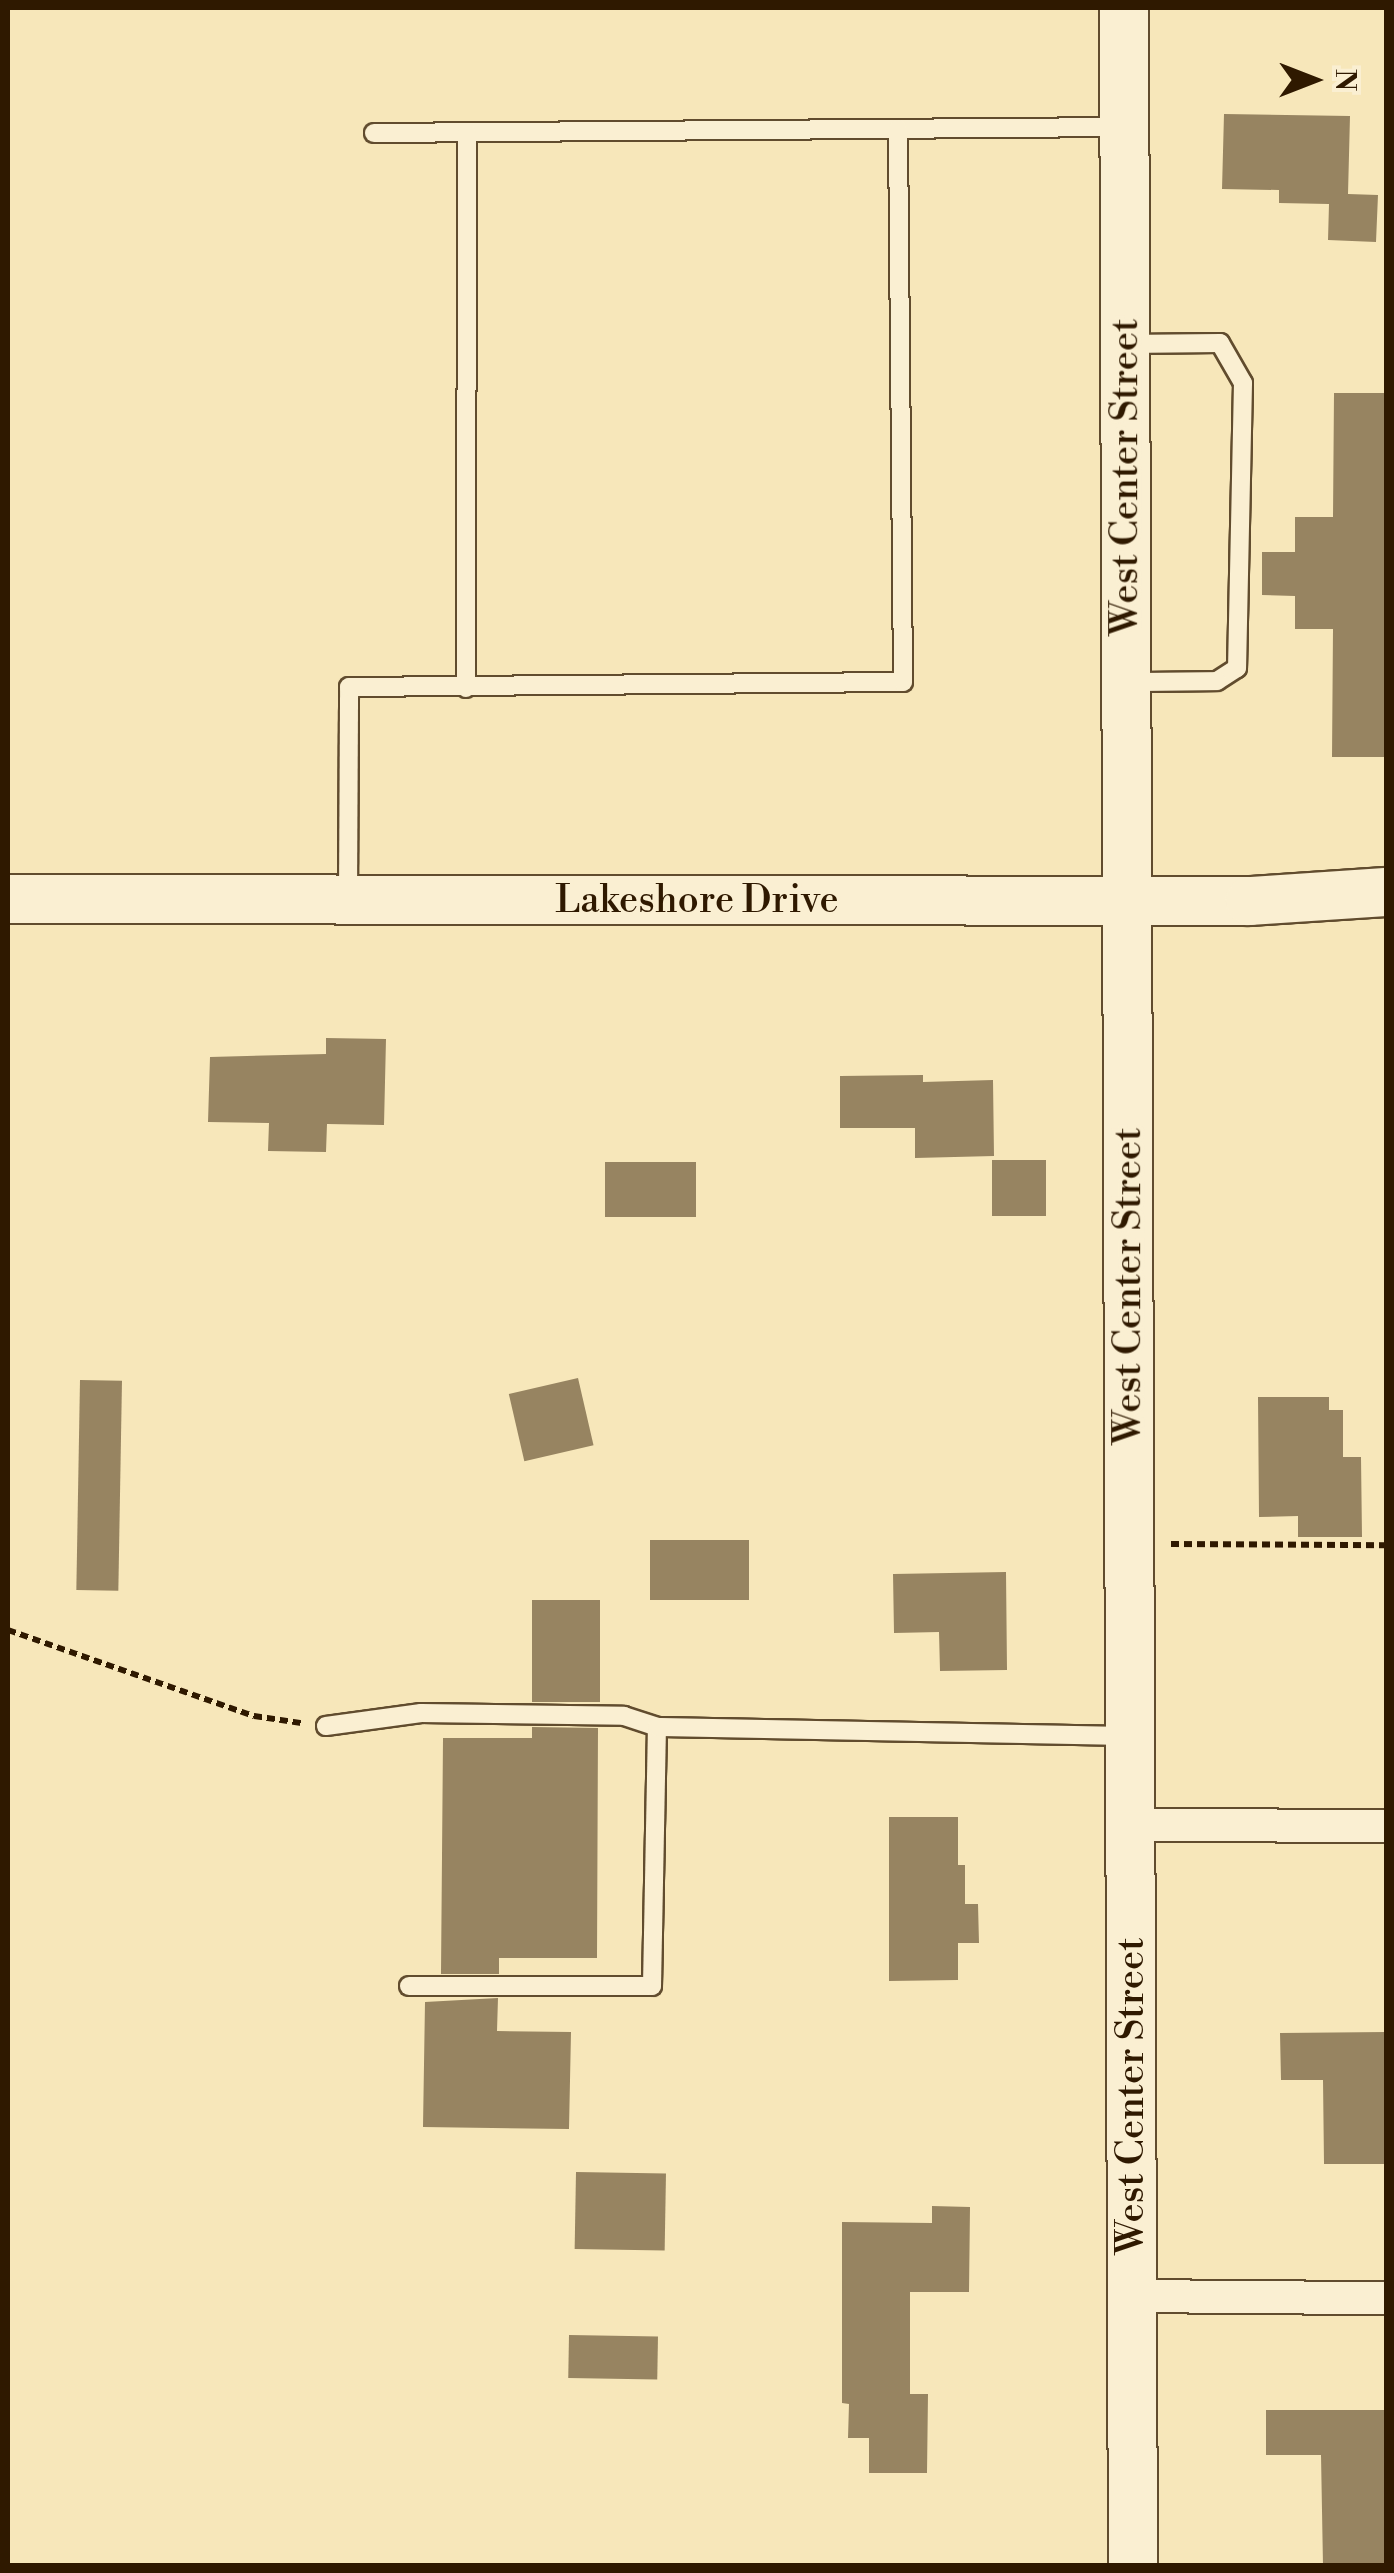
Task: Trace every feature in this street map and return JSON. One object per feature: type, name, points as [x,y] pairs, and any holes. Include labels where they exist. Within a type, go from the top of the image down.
[{"type":"main road","name":"West Center Street","points":[[1124,8],[1133,2566]]},
{"type":"main road","name":"Lakeshore Drive","points":[[8,899],[1128,901],[1386,892]]},
{"type":"street","points":[[1131,1825],[1386,1826]]},
{"type":"street","points":[[1132,2296],[1386,2298]]},
{"type":"lane","points":[[374,133],[1125,127]]},
{"type":"lane","points":[[348,900],[349,688],[903,682],[898,129]]},
{"type":"lane","points":[[466,688],[467,133]]},
{"type":"lane","points":[[1125,344],[1220,343],[1244,383],[1237,668],[1217,681],[1127,682]]},
{"type":"lane","points":[[326,1726],[420,1713],[624,1716],[657,1726],[1130,1736]]},
{"type":"lane","points":[[409,1986],[652,1986],[657,1726]]},
{"type":"path","points":[[1130,1544],[1386,1545]]},
{"type":"path","points":[[8,1630],[254,1716],[326,1726]]},
{"type":"building","points":[[1224,114],[1350,116],[1348,194],[1378,195],[1376,242],[1328,240],[1329,204],[1279,203],[1279,190],[1222,189]]},
{"type":"building","points":[[1334,393],[1386,393],[1386,757],[1332,757],[1333,629],[1295,629],[1295,596],[1262,595],[1262,552],[1295,552],[1295,517],[1333,517]]},
{"type":"building","points":[[326,1038],[386,1039],[384,1125],[327,1124],[326,1152],[268,1151],[269,1123],[208,1122],[210,1057],[326,1054]]},
{"type":"building","points":[[923,1075],[923,1082],[993,1080],[994,1156],[915,1158],[915,1128],[840,1128],[840,1076]]},
{"type":"building","points":[[992,1160],[1046,1160],[1046,1216],[992,1216]]},
{"type":"building","points":[[605,1162],[696,1162],[696,1217],[605,1217]]},
{"type":"building","points":[[578,1378],[594,1445],[524,1461],[509,1394]]},
{"type":"building","points":[[80,1380],[122,1381],[118,1591],[76,1590]]},
{"type":"building","points":[[1258,1397],[1329,1397],[1329,1410],[1343,1410],[1343,1457],[1361,1457],[1362,1537],[1298,1537],[1298,1516],[1259,1517]]},
{"type":"building","points":[[650,1540],[749,1540],[749,1600],[650,1600]]},
{"type":"building","points":[[1006,1572],[1007,1670],[940,1671],[939,1632],[894,1633],[893,1574]]},
{"type":"building","points":[[532,1600],[600,1600],[600,1702],[532,1702]]},
{"type":"building","points":[[532,1727],[598,1728],[597,1958],[499,1958],[499,1974],[441,1974],[443,1738],[532,1738]]},
{"type":"building","points":[[889,1817],[958,1817],[958,1865],[965,1865],[965,1904],[978,1904],[979,1943],[958,1943],[958,1980],[889,1981]]},
{"type":"building","points":[[498,1998],[497,2031],[571,2032],[569,2129],[423,2127],[425,2002]]},
{"type":"building","points":[[1386,2032],[1386,2164],[1324,2164],[1323,2080],[1281,2080],[1280,2033]]},
{"type":"building","points":[[576,2172],[666,2174],[665,2251],[575,2249]]},
{"type":"building","points":[[932,2206],[970,2207],[969,2292],[910,2292],[910,2394],[928,2394],[927,2473],[869,2473],[869,2438],[848,2438],[849,2404],[842,2403],[842,2222],[932,2223]]},
{"type":"building","points":[[569,2335],[658,2337],[657,2380],[568,2378]]},
{"type":"building","points":[[1266,2410],[1386,2410],[1386,2566],[1323,2566],[1321,2455],[1266,2455]]}]
